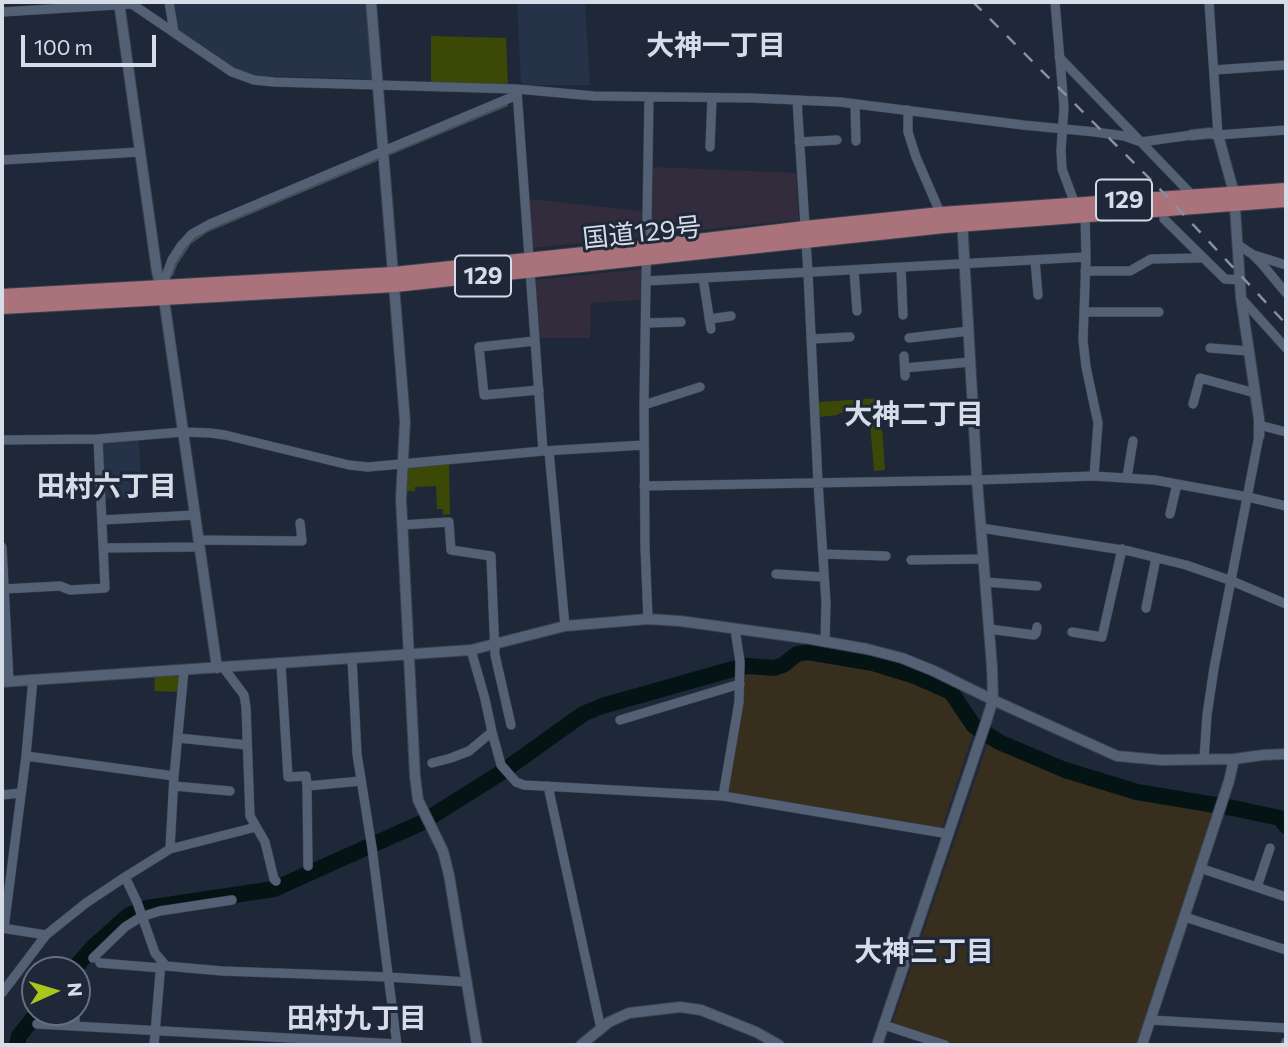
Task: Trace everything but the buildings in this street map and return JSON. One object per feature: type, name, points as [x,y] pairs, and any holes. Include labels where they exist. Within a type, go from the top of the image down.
[{"type":"highway","name":"国道129号","points":[[2,307],[163,293],[394,279],[962,218],[1080,210],[1164,209],[1286,190]]},
{"type":"highway","name":"国道129号","points":[[1080,210],[1193,195],[1286,200]]},
{"type":"highway","name":"国道129号","points":[[2,296],[163,293]]},
{"type":"street","points":[[169,2],[174,33]]},
{"type":"street","points":[[371,2],[405,421],[401,499],[415,776],[418,800],[443,851],[449,875],[477,1045]]},
{"type":"street","points":[[1055,2],[1064,107],[1062,169],[1080,210],[1086,257],[1083,340],[1098,423],[1094,475]]},
{"type":"street","points":[[1203,759],[1214,671],[1259,430],[1241,298],[1235,198],[1218,135],[1209,2]]},
{"type":"street","points":[[119,4],[157,272],[163,293],[220,667],[244,695],[250,816],[265,842],[276,881]]},
{"type":"street","points":[[2,12],[132,4],[232,72],[254,80],[274,82],[855,104],[1124,136],[1141,142],[1210,133],[1218,135],[1286,130]]},
{"type":"street","points":[[1059,57],[1193,195]]},
{"type":"street","points":[[1214,70],[1286,65]]},
{"type":"street","points":[[163,293],[172,260],[192,234],[517,92]]},
{"type":"street","points":[[517,92],[539,390],[565,626]]},
{"type":"street","points":[[648,618],[644,405],[649,97]]},
{"type":"street","points":[[710,147],[712,98]]},
{"type":"street","points":[[797,100],[826,602],[825,642]]},
{"type":"street","points":[[855,104],[856,141]]},
{"type":"street","points":[[908,110],[908,132],[943,220]]},
{"type":"street","points":[[799,142],[837,140]]},
{"type":"street","points":[[2,160],[140,152]]},
{"type":"street","points":[[1164,209],[1164,219],[1225,279],[1240,279]]},
{"type":"street","points":[[877,1045],[993,700],[962,218]]},
{"type":"street","points":[[1238,245],[1252,254],[1286,265]]},
{"type":"street","points":[[1252,254],[1286,293]]},
{"type":"street","points":[[646,281],[1086,257]]},
{"type":"street","points":[[1085,271],[1130,271],[1152,259],[1202,257]]},
{"type":"street","points":[[1035,260],[1038,295]]},
{"type":"street","points":[[901,268],[903,314]]},
{"type":"street","points":[[855,270],[857,312]]},
{"type":"street","points":[[703,278],[710,324],[732,316]]},
{"type":"street","points":[[1241,298],[1286,348]]},
{"type":"street","points":[[1084,312],[1113,307],[1153,315]]},
{"type":"street","points":[[646,324],[681,322]]},
{"type":"street","points":[[909,338],[969,331]]},
{"type":"street","points":[[812,339],[850,337]]},
{"type":"street","points":[[535,341],[479,347],[484,395],[539,390]]},
{"type":"street","points":[[1210,348],[1249,351]]},
{"type":"street","points":[[904,356],[905,372],[942,369],[970,362]]},
{"type":"street","points":[[1191,398],[1200,378],[1255,393]]},
{"type":"street","points":[[644,405],[700,387]]},
{"type":"street","points":[[1259,430],[1286,432]]},
{"type":"street","points":[[2,440],[98,439],[183,432],[225,435],[349,465],[369,467],[644,445]]},
{"type":"street","points":[[4,589],[60,586],[70,590],[105,588],[98,439]]},
{"type":"street","points":[[1127,477],[1133,441]]},
{"type":"street","points":[[645,486],[977,480],[1094,475],[1177,484],[1286,505]]},
{"type":"street","points":[[1170,514],[1177,484]]},
{"type":"street","points":[[102,520],[195,514]]},
{"type":"street","points":[[402,525],[449,522],[451,550],[491,556],[495,655],[510,725]]},
{"type":"street","points":[[103,548],[302,541],[300,523]]},
{"type":"street","points":[[981,528],[1122,549],[1186,565],[1286,604]]},
{"type":"street","points":[[2,547],[5,681],[471,650],[565,626],[648,618],[825,642],[902,658],[1117,756],[1161,760],[1234,759],[1286,754]]},
{"type":"street","points":[[1077,636],[1102,637],[1107,595],[1122,549]]},
{"type":"street","points":[[823,554],[886,556]]},
{"type":"street","points":[[1146,607],[1156,558]]},
{"type":"street","points":[[911,559],[984,559]]},
{"type":"street","points":[[776,574],[824,577]]},
{"type":"street","points":[[985,582],[1037,586]]},
{"type":"street","points":[[723,796],[739,702],[740,663],[735,628]]},
{"type":"street","points":[[989,629],[1034,634]]},
{"type":"street","points":[[471,650],[501,765],[516,782],[524,785],[723,796],[949,834]]},
{"type":"street","points":[[75,1026],[397,1045],[357,754],[352,658]]},
{"type":"street","points":[[281,664],[288,777],[306,776],[308,866]]},
{"type":"street","points":[[170,849],[184,670]]},
{"type":"street","points":[[33,679],[26,756],[3,928],[46,935]]},
{"type":"street","points":[[620,720],[740,684]]},
{"type":"street","points":[[432,763],[470,751],[492,732]]},
{"type":"street","points":[[178,738],[247,745]]},
{"type":"street","points":[[26,756],[230,791]]},
{"type":"street","points":[[1142,1045],[1234,759]]},
{"type":"street","points":[[307,786],[361,781]]},
{"type":"street","points":[[548,786],[601,1029]]},
{"type":"street","points":[[2,795],[20,793]]},
{"type":"street","points":[[2,993],[46,935],[86,903],[125,877],[170,849],[256,827]]},
{"type":"street","points":[[1257,887],[1270,848]]},
{"type":"street","points":[[1200,868],[1286,897]]},
{"type":"street","points":[[125,877],[161,965],[155,1045]]},
{"type":"street","points":[[232,900],[160,911],[141,917],[125,927],[97,960],[177,968],[467,982]]},
{"type":"street","points":[[1185,916],[1286,950]]},
{"type":"street","points":[[581,1045],[609,1022],[629,1013],[680,1007],[710,1013],[756,1032],[779,1045]]},
{"type":"street","points":[[1151,1020],[1286,1028]]},
{"type":"street","points":[[884,1025],[945,1045]]},
{"type":"shaded area","points":[[172,2],[367,2],[373,77],[263,76],[238,71],[176,28]]},
{"type":"shaded area","points":[[517,2],[585,2],[590,85],[525,85],[521,82]]},
{"type":"shaded area","points":[[653,167],[796,173],[799,220],[651,235]]},
{"type":"shaded area","points":[[529,199],[642,211],[641,237],[533,248]]},
{"type":"shaded area","points":[[642,269],[642,300],[591,303],[590,338],[539,338],[534,280]]},
{"type":"shaded area","points":[[136,438],[139,442],[142,496],[104,499],[102,441]]},
{"type":"shaded area","points":[[808,653],[873,663],[950,693],[973,733],[941,830],[726,792],[744,670],[777,670],[793,658]]},
{"type":"shaded area","points":[[990,737],[1064,771],[1136,793],[1216,806],[1136,1045],[957,1045],[894,1024]]},
{"type":"green space","points":[[431,36],[506,38],[508,86],[431,85]]},
{"type":"green space","points":[[880,398],[885,470],[874,471],[869,411],[819,417],[818,402]]},
{"type":"green space","points":[[449,463],[450,514],[443,515],[443,509],[437,509],[436,486],[415,487],[415,491],[405,491],[407,467]]},
{"type":"green space","points":[[180,674],[179,692],[154,691],[155,676]]},
{"type":"waterway","points":[[387,155],[507,105]]},
{"type":"waterway","points":[[172,275],[190,243],[207,231],[381,158]]},
{"type":"waterway","points":[[85,956],[129,915],[147,908],[274,889],[421,823],[499,774],[583,714],[602,706],[733,669],[748,666],[774,668],[783,665],[797,654],[808,652],[873,663],[912,675],[951,692],[974,726],[999,742],[1065,770],[1137,792],[1280,818],[1286,826]]},
{"type":"waterway","points":[[17,1045],[19,1036],[27,1026]]},
{"type":"railway","points":[[973,2],[1157,186],[1286,324]]},
{"type":"district","name":"大神一丁目","points":[[716,46]]},
{"type":"district","name":"大神二丁目","points":[[914,415]]},
{"type":"district","name":"田村六丁目","points":[[107,487]]},
{"type":"district","name":"大神三丁目","points":[[924,952]]},
{"type":"district","name":"田村九丁目","points":[[357,1019]]}]
